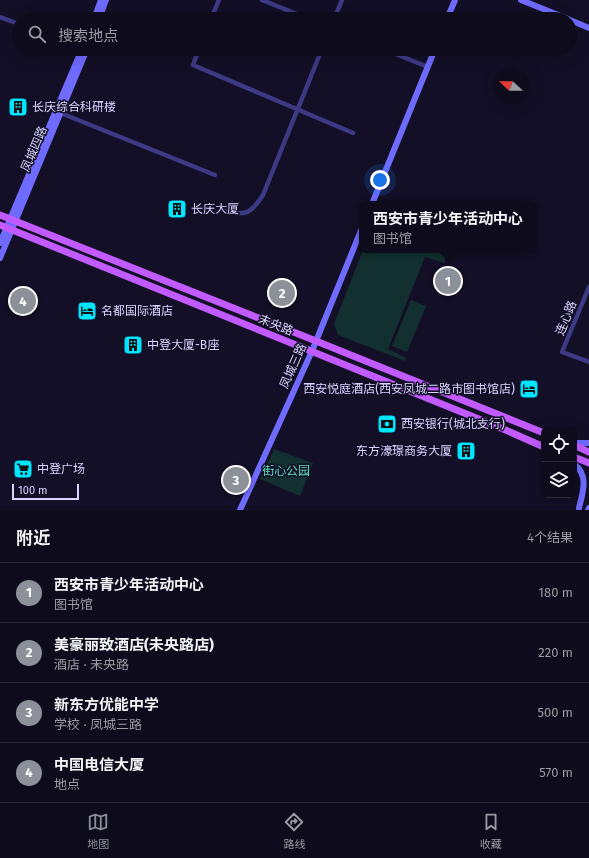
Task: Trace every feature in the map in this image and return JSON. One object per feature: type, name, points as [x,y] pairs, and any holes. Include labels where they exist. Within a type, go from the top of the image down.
[{"type":"main road","name":"未央路","points":[[0,215],[541,432]]},
{"type":"main road","name":"未央路","points":[[6,228],[494,425],[541,446]]},
{"type":"main road","points":[[577,446],[589,452]]},
{"type":"main road","points":[[577,458],[589,463]]},
{"type":"street","points":[[97,12],[101,0]]},
{"type":"street","points":[[102,12],[106,0]]},
{"type":"street","points":[[214,12],[219,0]]},
{"type":"street","points":[[262,0],[292,12]]},
{"type":"street","points":[[337,12],[342,0]]},
{"type":"street","points":[[451,12],[455,0]]},
{"type":"street","points":[[521,0],[550,12]]},
{"type":"street","points":[[0,17],[12,21]]},
{"type":"street","points":[[577,23],[589,28]]},
{"type":"street","name":"凤城四路","points":[[0,243],[6,228],[13,220],[59,112],[80,56]]},
{"type":"street","points":[[196,56],[192,65],[353,133]]},
{"type":"street","points":[[226,211],[233,214],[246,213],[256,207],[263,195],[319,56]]},
{"type":"street","points":[[400,56],[428,67]]},
{"type":"street","points":[[373,201],[432,56]]},
{"type":"street","points":[[59,112],[215,175]]},
{"type":"street","name":"凤城四路","points":[[0,258],[6,228]]},
{"type":"street","name":"凤城三路","points":[[240,510],[312,351],[359,235]]},
{"type":"street","name":"连心路","points":[[589,287],[562,352],[589,362]]},
{"type":"street","points":[[577,444],[589,443]]},
{"type":"street","points":[[577,467],[581,471],[584,482],[579,509]]},
{"type":"street","points":[[579,509],[589,483]]},
{"type":"green space","points":[[362,253],[448,253],[444,263],[425,257],[388,349],[406,358],[405,361],[338,335],[334,324]]},
{"type":"green space","points":[[411,300],[426,306],[407,352],[392,346]]},
{"type":"green space","name":"街心公园","points":[[274,449],[313,463],[300,496],[260,479]]},
{"type":"place","name":"长庆综合科研楼","points":[[18,107]]},
{"type":"place","name":"长庆大厦","points":[[177,209]]},
{"type":"place","name":"西安市青少年活动中心","points":[[448,281]]},
{"type":"place","name":"美豪丽致酒店(未央路店)","points":[[282,293]]},
{"type":"place","name":"中国电信大厦","points":[[23,301]]},
{"type":"place","name":"名都国际酒店","points":[[87,311]]},
{"type":"place","name":"中登大厦-B座","points":[[133,345]]},
{"type":"place","name":"西安悦庭酒店(西安凤城二路市图书馆店)","points":[[529,389]]},
{"type":"place","name":"西安银行(城北支行)","points":[[387,424]]},
{"type":"place","name":"东方濠璟商务大厦","points":[[466,451]]},
{"type":"place","name":"中登广场","points":[[23,469]]},
{"type":"place","name":"新东方优能中学","points":[[236,480]]}]
